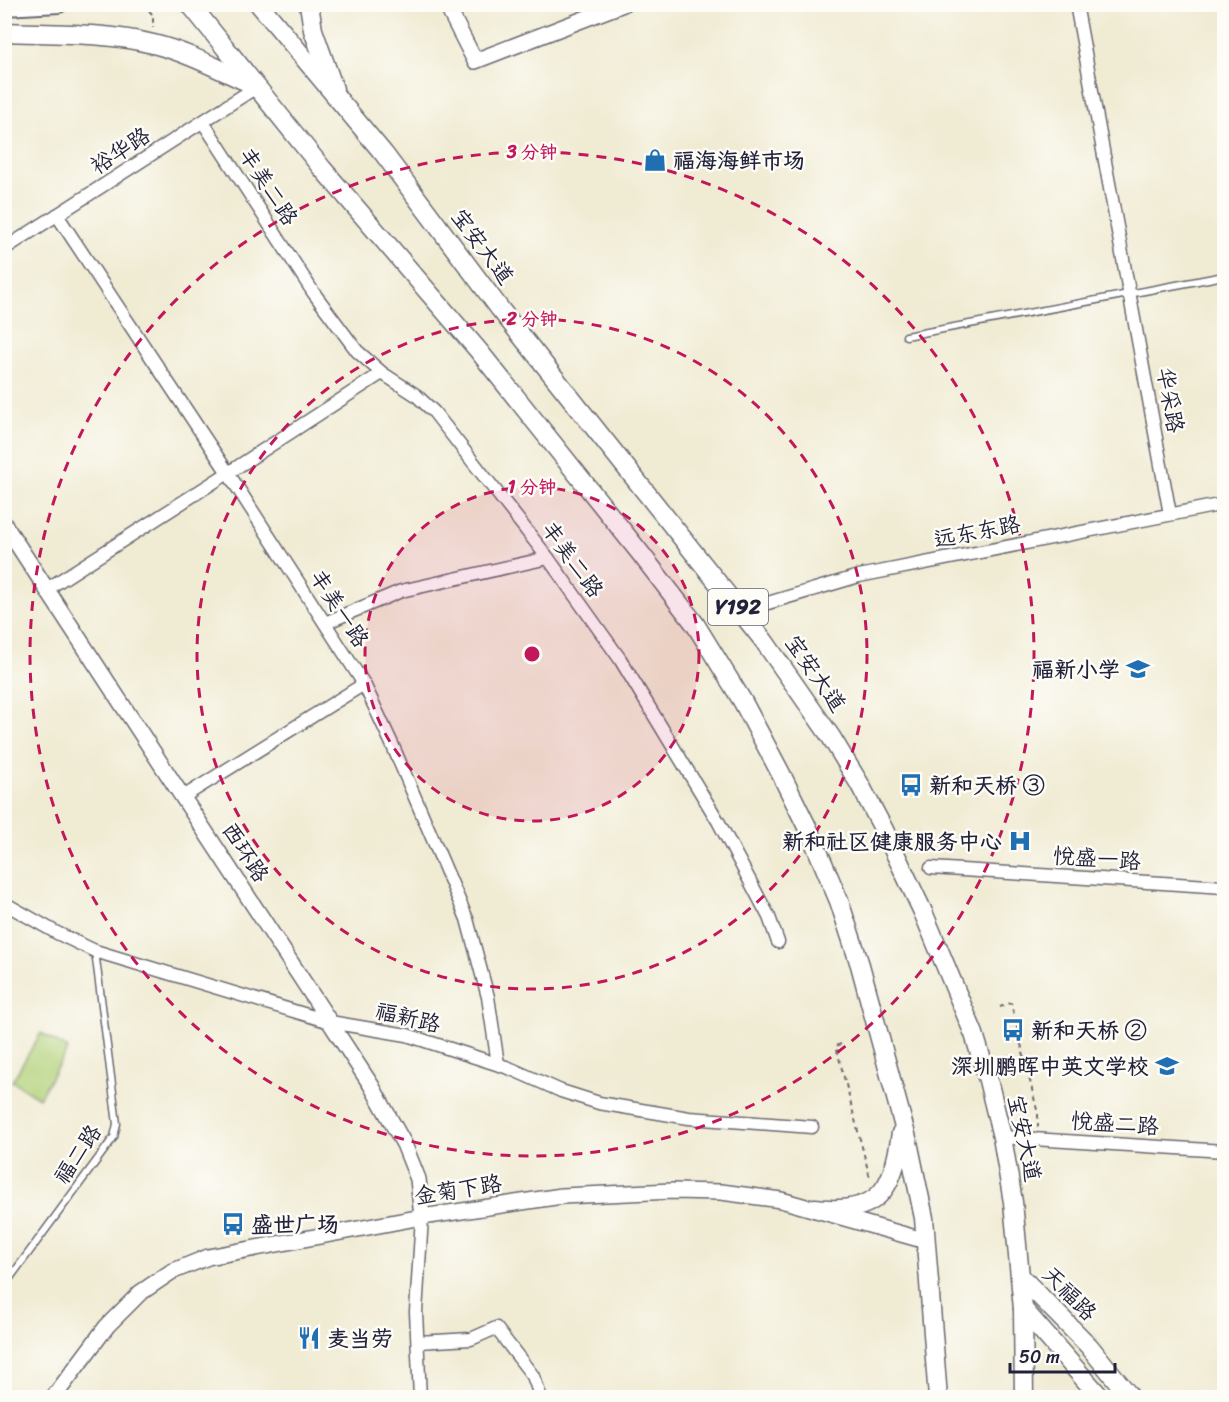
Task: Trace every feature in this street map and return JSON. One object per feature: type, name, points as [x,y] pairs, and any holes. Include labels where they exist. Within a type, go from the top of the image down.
[{"type":"main road","points":[[4,7],[59,4]]},
{"type":"main road","name":"Y192","points":[[190,4],[321,166],[478,351],[641,554],[695,624],[743,702],[812,837],[860,964],[903,1122],[918,1190],[926,1241]]},
{"type":"main road","name":"宝安大道","points":[[259,4],[384,154],[500,309],[764,641],[831,738],[884,830],[924,912],[974,1034],[1002,1137],[1013,1202],[1021,1277],[1024,1398]]},
{"type":"main road","points":[[309,4],[313,30],[339,102]]},
{"type":"main road","points":[[4,32],[105,36],[154,44],[258,87]]},
{"type":"main road","points":[[814,1208],[838,1211],[852,1209],[875,1199],[892,1177],[898,1160],[903,1122]]},
{"type":"main road","points":[[926,1241],[938,1398]]},
{"type":"main road","name":"天福路","points":[[1021,1277],[1089,1346],[1131,1398]]},
{"type":"main road","name":"天福路","points":[[1023,1309],[1101,1398]]},
{"type":"street","points":[[446,4],[476,61],[622,4]]},
{"type":"street","name":"华采路","points":[[1076,4],[1170,514]]},
{"type":"street","name":"裕华路","points":[[4,249],[258,87]]},
{"type":"street","name":"丰美二路","points":[[202,122],[313,292],[357,351],[382,373],[416,395],[434,412],[548,558],[620,659],[718,821],[768,917],[778,942]]},
{"type":"street","name":"丰美一路","points":[[57,215],[364,684],[467,919],[488,997],[498,1064]]},
{"type":"street","points":[[47,589],[382,373]]},
{"type":"street","name":"远东东路","points":[[741,611],[859,576],[1224,504]]},
{"type":"street","name":"西环路","points":[[4,524],[371,1084],[404,1144],[418,1179],[422,1217]]},
{"type":"street","points":[[325,623],[401,591],[548,558]]},
{"type":"street","points":[[183,797],[364,684]]},
{"type":"street","name":"悦盛一路","points":[[931,868],[1224,887]]},
{"type":"street","name":"福新路","points":[[4,903],[57,933],[95,951],[330,1022],[407,1035],[498,1064],[561,1091],[623,1108],[689,1118],[812,1127]]},
{"type":"street","name":"悦盛二路","points":[[1002,1137],[1224,1151]]},
{"type":"street","name":"金菊下路","points":[[53,1398],[107,1326],[140,1293],[171,1272],[208,1257],[422,1217],[562,1196],[672,1191],[750,1195],[814,1208],[926,1241]]},
{"type":"street","points":[[420,1398],[416,1312],[422,1217]]},
{"type":"street","points":[[418,1342],[471,1339],[496,1328],[533,1376],[542,1398]]},
{"type":"lane","points":[[906,336],[1224,276]]},
{"type":"lane","name":"福二路","points":[[4,1286],[114,1137],[117,1124],[95,951]]},
{"type":"path","points":[[1000,1007],[1011,1004],[1012,1007],[1038,1114],[1038,1128]]},
{"type":"path","points":[[842,1044],[836,1046],[870,1178]]},
{"type":"green space","points":[[41,1033],[68,1049],[39,1098],[12,1081]]},
{"type":"place","name":"福海海鲜市场","points":[[655,160]]},
{"type":"place","name":"福新小学","points":[[1138,669]]},
{"type":"place","name":"新和天桥 ③","points":[[911,785]]},
{"type":"place","name":"新和社区健康服务中心","points":[[1020,841]]},
{"type":"place","name":"新和天桥 ②","points":[[1013,1030]]},
{"type":"place","name":"深圳鹏晖中英文学校","points":[[1167,1066]]},
{"type":"place","name":"盛世广场","points":[[233,1224]]},
{"type":"place","name":"麦当劳","points":[[309,1338]]}]
